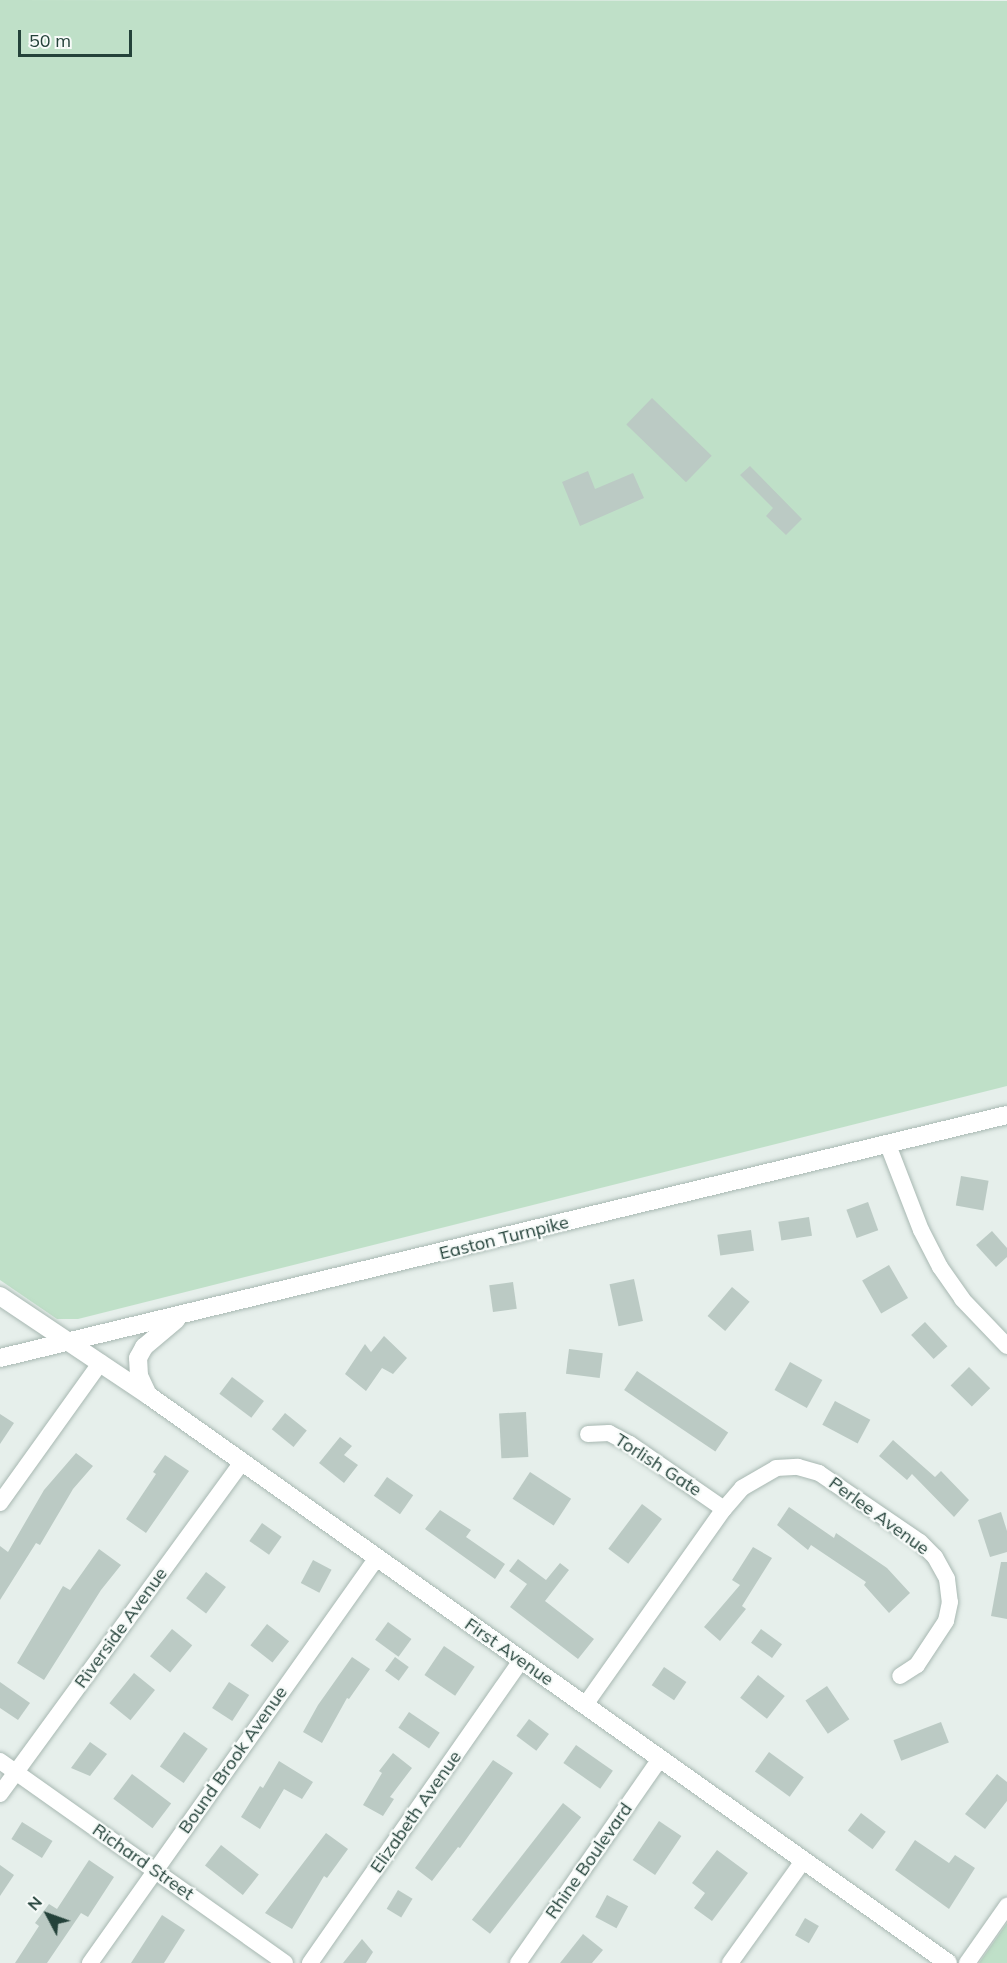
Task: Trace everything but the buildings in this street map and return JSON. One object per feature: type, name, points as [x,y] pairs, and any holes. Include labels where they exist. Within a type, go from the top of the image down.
[{"type":"street","name":"Easton Turnpike","points":[[0,1359],[1007,1115]]},
{"type":"street","points":[[888,1145],[921,1230],[940,1266],[962,1299],[1007,1346]]},
{"type":"street","name":"First Avenue","points":[[0,1296],[148,1395],[948,1963]]},
{"type":"street","points":[[148,1395],[139,1376],[138,1358],[144,1347],[181,1316]]},
{"type":"street","points":[[0,1503],[101,1362]]},
{"type":"street","name":"Torlish Gate","points":[[588,1434],[609,1433],[630,1444],[724,1509]]},
{"type":"street","name":"Riverside Avenue","points":[[0,1794],[242,1462]]},
{"type":"street","name":"Perlee Avenue","points":[[585,1705],[724,1509],[742,1488],[758,1476],[776,1468],[798,1467],[819,1473],[920,1542],[935,1557],[947,1579],[950,1602],[946,1621],[932,1646],[917,1665],[900,1676]]},
{"type":"street","name":"Bound Brook Avenue","points":[[90,1963],[377,1558]]},
{"type":"street","name":"Elizabeth Avenue","points":[[310,1963],[521,1660]]},
{"type":"street","name":"Rhine Boulevard","points":[[518,1963],[660,1759]]},
{"type":"street","name":"Richard Street","points":[[0,1761],[285,1963]]},
{"type":"street","points":[[730,1963],[802,1861]]},
{"type":"street","points":[[967,1963],[1007,1906]]},
{"type":"green space","points":[[0,0],[1007,1],[1007,1086],[78,1319],[57,1319],[0,1280]]},
{"type":"green space","points":[[1007,1923],[1007,1963],[979,1963]]}]
